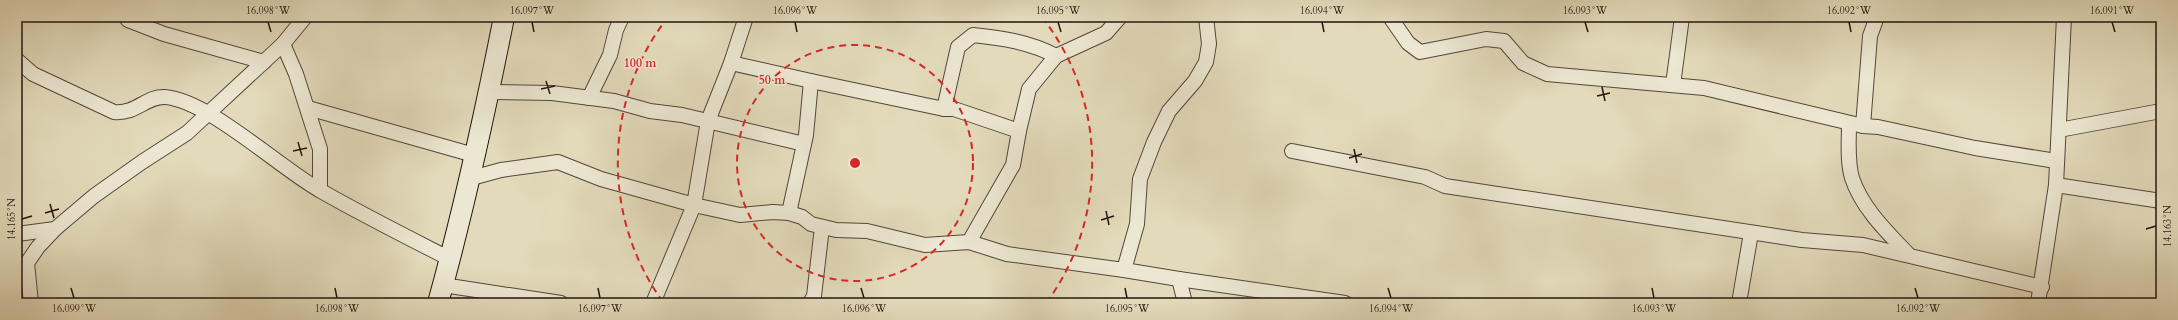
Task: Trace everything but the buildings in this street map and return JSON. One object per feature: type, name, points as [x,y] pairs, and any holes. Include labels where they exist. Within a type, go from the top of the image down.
[{"type":"main road","points":[[440,294],[450,259],[489,92],[504,17]]},
{"type":"street","points":[[126,17],[128,20],[164,34],[264,62]]},
{"type":"street","points":[[31,303],[22,267],[55,229],[94,196],[142,162],[187,133],[283,44],[305,17]]},
{"type":"street","points":[[588,98],[610,55],[616,30],[622,17]]},
{"type":"street","points":[[653,303],[694,205],[708,121],[731,63],[746,17]]},
{"type":"street","points":[[969,242],[1013,166],[1019,131],[1029,89],[1056,56],[1106,32],[1120,17]]},
{"type":"street","points":[[1124,270],[1137,224],[1140,179],[1154,142],[1169,111],[1195,81],[1206,62],[1210,44],[1209,29],[1206,17]]},
{"type":"street","points":[[1390,17],[1408,43],[1420,52],[1486,39],[1504,41],[1523,63],[1546,74],[1704,88],[1863,126],[1878,127],[1975,148],[2056,161]]},
{"type":"street","points":[[1673,85],[1682,17]]},
{"type":"street","points":[[1863,126],[1870,36],[1877,17]]},
{"type":"street","points":[[2038,303],[2042,287],[2056,185],[2064,17]]},
{"type":"street","points":[[944,109],[958,47],[973,35],[1010,40],[1041,48],[1056,56]]},
{"type":"street","points":[[283,44],[308,108],[320,149],[320,190]]},
{"type":"street","points":[[17,60],[33,74],[114,112],[124,113],[133,110],[147,101],[165,97],[176,99],[208,114],[320,190],[450,259]]},
{"type":"street","points":[[731,63],[944,109],[954,109],[1019,131]]},
{"type":"street","points":[[789,213],[804,144],[811,81]]},
{"type":"street","points":[[489,92],[552,92],[614,101],[650,111],[682,115],[804,144]]},
{"type":"street","points":[[308,108],[474,155]]},
{"type":"street","points":[[2059,130],[2161,111]]},
{"type":"street","points":[[1849,123],[1848,150],[1852,178],[1864,203],[1887,233],[1908,254]]},
{"type":"street","points":[[1292,151],[1425,177],[1445,186],[1802,240],[1863,245],[1908,254],[2042,287]]},
{"type":"street","points":[[468,179],[501,170],[558,162],[581,169],[593,177],[694,205],[740,214],[773,212],[789,213],[822,227],[836,230],[867,231],[925,246],[969,242],[1007,254],[1345,303]]},
{"type":"street","points":[[2056,185],[2161,201]]},
{"type":"street","points":[[810,303],[814,296],[822,227]]},
{"type":"street","points":[[17,234],[55,229]]},
{"type":"street","points":[[1739,303],[1751,232]]},
{"type":"street","points":[[1179,279],[1185,303]]},
{"type":"street","points":[[440,294],[562,303]]}]
